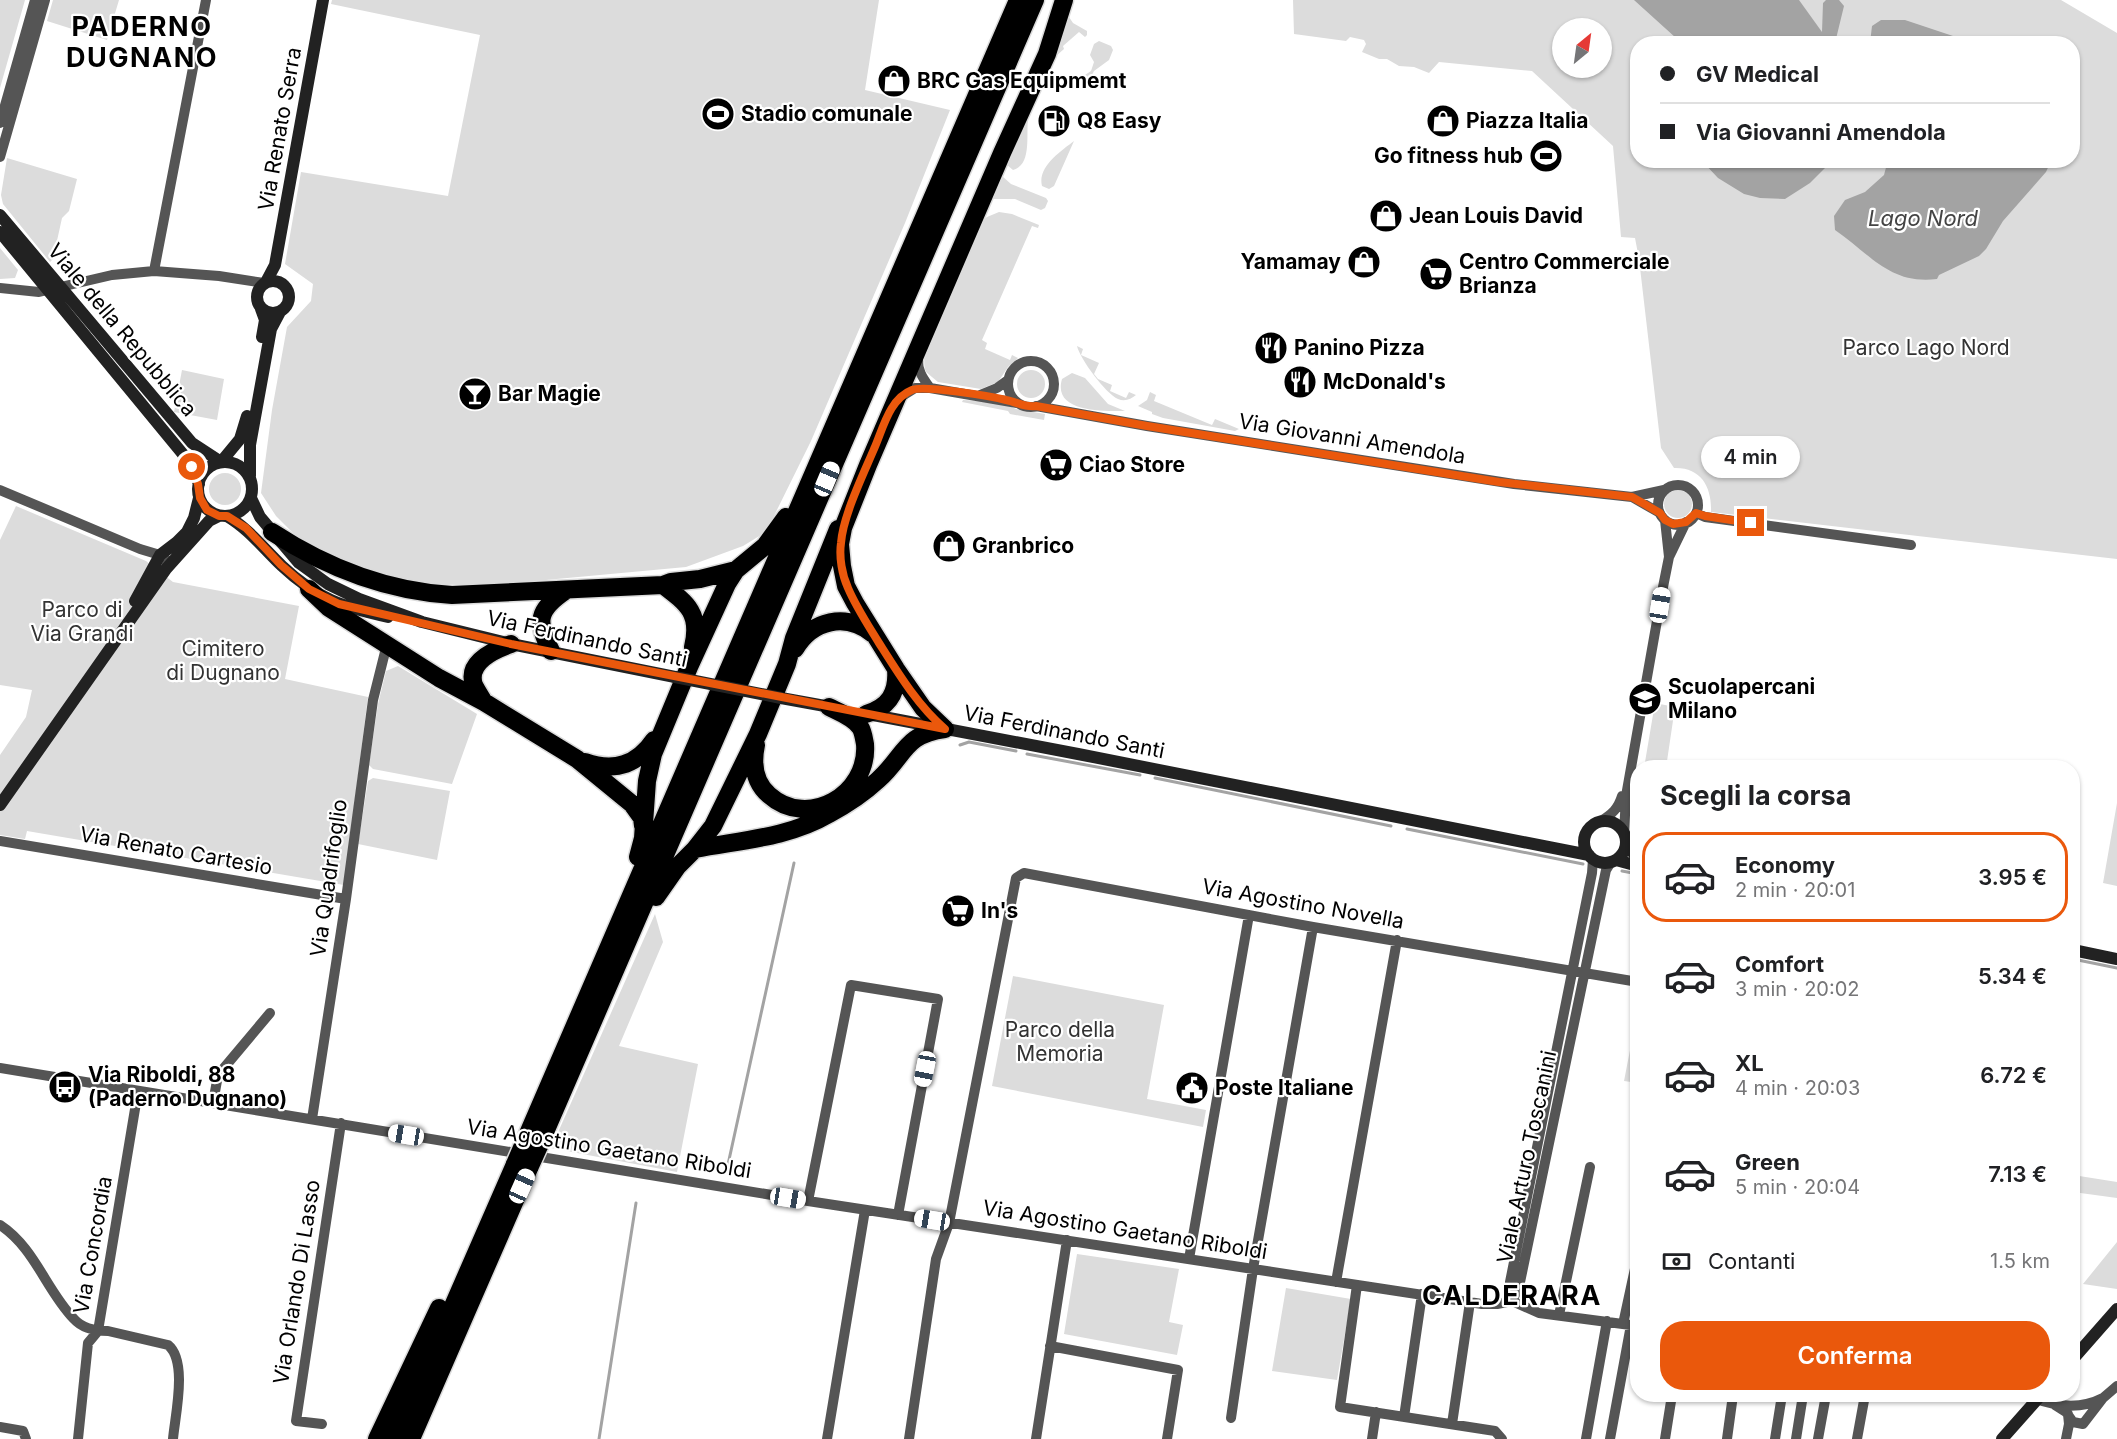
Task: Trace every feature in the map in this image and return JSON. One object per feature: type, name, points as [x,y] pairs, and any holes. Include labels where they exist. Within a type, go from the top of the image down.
[{"type":"highway","points":[[419,1439],[460,1327],[622,915],[1018,0]]},
{"type":"highway","points":[[610,983],[1035,0]]},
{"type":"highway","points":[[945,729],[927,713],[874,636],[846,586],[840,544],[843,528],[894,402],[1047,54],[1064,0]]},
{"type":"highway","points":[[532,1144],[610,983],[662,886],[713,826],[758,734],[787,664],[794,638],[828,550],[868,465]]},
{"type":"highway","points":[[682,672],[736,570],[765,546],[794,503],[804,496]]},
{"type":"highway","points":[[272,532],[300,550],[337,568],[403,590],[452,596],[663,585],[736,570]]},
{"type":"highway","points":[[622,915],[620,899],[639,853],[644,830],[647,781],[653,754],[697,631],[692,612],[681,598],[663,585]]},
{"type":"highway","points":[[309,589],[329,608],[439,678],[484,702],[577,759],[632,804],[642,818],[644,830]]},
{"type":"highway","points":[[551,651],[541,624],[543,613],[549,601],[565,591]]},
{"type":"highway","points":[[787,664],[805,635],[822,624],[846,621],[864,627],[874,636]]},
{"type":"highway","points":[[484,702],[473,683],[475,668],[484,655],[511,644]]},
{"type":"highway","points":[[866,714],[883,707],[891,698],[896,686],[896,669]]},
{"type":"highway","points":[[758,734],[753,762],[757,778],[765,792],[776,802],[791,808],[805,810],[819,808],[846,794],[855,783],[866,754],[860,727],[846,715],[829,707]]},
{"type":"highway","points":[[577,759],[606,767],[630,764],[648,749],[663,726]]},
{"type":"highway","points":[[695,849],[768,837],[800,828],[829,815],[878,781],[917,737],[930,731],[945,729]]},
{"type":"highway","points":[[382,1436],[447,1291],[465,1278],[523,1165]]},
{"type":"highway","points":[[411,1439],[460,1327]]},
{"type":"main road","name":"Via Renato Serra","points":[[265,283],[275,264],[322,0]]},
{"type":"main road","name":"Viale della Repubblica","points":[[0,215],[192,443],[221,462]]},
{"type":"main road","name":"Viale della Repubblica","points":[[0,232],[182,453],[192,467],[198,484]]},
{"type":"main road","name":"Via Renato Serra","points":[[275,264],[282,284]]},
{"type":"main road","points":[[221,462],[240,439],[245,427],[265,320],[257,295],[265,283],[273,281],[282,284],[288,290],[290,298],[271,328],[250,445],[251,498],[254,507],[299,563],[328,584],[359,599],[422,622]]},
{"type":"main road","points":[[261,309],[270,314],[280,312]]},
{"type":"main road","points":[[250,477],[236,464],[221,462],[214,464],[205,471],[198,484],[200,498],[207,510],[246,528],[281,565],[309,589],[345,606],[396,619],[422,622]]},
{"type":"main road","points":[[0,794],[130,607],[160,555],[187,532],[200,498]]},
{"type":"main road","points":[[0,805],[166,569],[209,521],[243,510],[251,498]]},
{"type":"main road","name":"Via Ferdinando Santi","points":[[422,622],[511,644],[682,672],[781,698],[1591,857]]},
{"type":"main road","points":[[1630,850],[1617,824],[1609,821],[1601,821],[1591,826],[1585,836],[1584,845],[1591,857],[1604,863],[1613,861],[1630,864]]},
{"type":"main road","points":[[1557,849],[1585,836]]},
{"type":"main road","points":[[1613,861],[1622,854],[1625,838]]},
{"type":"main road","points":[[2080,951],[2117,959]]},
{"type":"main road","points":[[2080,1351],[2117,1309]]},
{"type":"main road","points":[[2002,1439],[2030,1402]]},
{"type":"street","points":[[0,123],[35,0]]},
{"type":"street","points":[[0,157],[45,0]]},
{"type":"street","points":[[154,271],[206,0]]},
{"type":"street","points":[[0,288],[29,292],[112,276],[154,271],[187,272],[265,283]]},
{"type":"street","points":[[246,281],[257,295]]},
{"type":"street","points":[[919,346],[918,366],[921,377],[930,388]]},
{"type":"street","points":[[894,402],[903,393],[915,388],[930,388],[1018,403],[1029,407],[1036,406],[1045,402],[1052,392],[1051,373],[1035,362],[1019,364],[1008,380],[979,396]]},
{"type":"street","points":[[1008,380],[1010,394],[1018,403]]},
{"type":"street","points":[[1052,392],[1068,412]]},
{"type":"street","name":"Via Giovanni Amendola","points":[[1036,406],[1499,482],[1632,497],[1664,490]]},
{"type":"street","points":[[1634,760],[1663,586],[1670,557],[1686,522],[1696,513],[1697,500],[1691,490],[1683,485],[1674,485],[1664,490],[1658,501],[1670,557]]},
{"type":"street","points":[[0,490],[140,549],[160,555],[167,560],[166,569]]},
{"type":"street","name":"Via Giovanni Amendola","points":[[1632,497],[1663,517]]},
{"type":"street","points":[[1696,513],[1911,545]]},
{"type":"street","points":[[1663,517],[1673,524],[1686,522]]},
{"type":"street","name":"Via Quadrifoglio","points":[[312,1119],[374,700],[387,644]]},
{"type":"street","points":[[1601,821],[1618,807],[1630,776]]},
{"type":"street","points":[[1625,838],[1626,796],[1630,779]]},
{"type":"street","name":"Via Renato Cartesio","points":[[0,841],[346,899]]},
{"type":"street","name":"Viale Arturo Toscanini","points":[[1512,1301],[1510,1282],[1592,873],[1591,857]]},
{"type":"street","name":"Viale Arturo Toscanini","points":[[1512,1301],[1519,1287],[1606,870],[1613,861]]},
{"type":"street","name":"Via Agostino Novella","points":[[949,1223],[1016,878],[1024,873],[1313,927],[1630,981]]},
{"type":"street","points":[[1189,1259],[1249,915]]},
{"type":"street","points":[[1231,1418],[1253,1269],[1313,927]]},
{"type":"street","points":[[1336,1282],[1397,940]]},
{"type":"street","points":[[808,1202],[851,985],[938,999],[898,1215]]},
{"type":"street","points":[[213,1103],[218,1076],[270,1013]]},
{"type":"street","name":"Via Agostino Gaetano Riboldi","points":[[0,1068],[808,1202],[1470,1302],[1497,1304],[1512,1301],[1539,1312],[1630,1325]]},
{"type":"street","name":"Via Concordia","points":[[78,1439],[88,1343],[98,1331],[138,1090]]},
{"type":"street","name":"Via Orlando Di Lasso","points":[[322,1424],[296,1420],[341,1123]]},
{"type":"street","points":[[1559,1315],[1590,1167]]},
{"type":"street","points":[[827,1439],[865,1210]]},
{"type":"street","points":[[909,1439],[936,1259],[949,1223]]},
{"type":"street","points":[[0,1225],[10,1232],[36,1263],[75,1321],[98,1331],[108,1331],[168,1345],[174,1350],[179,1371],[173,1439]]},
{"type":"street","points":[[1036,1439],[1067,1240]]},
{"type":"street","points":[[1357,1285],[1340,1407],[1495,1431],[1502,1439]]},
{"type":"street","points":[[1404,1417],[1422,1294]]},
{"type":"street","points":[[1452,1424],[1470,1302]]},
{"type":"street","points":[[1586,1439],[1607,1321]]},
{"type":"street","points":[[1610,1439],[1630,1330]]},
{"type":"street","points":[[1050,1346],[1178,1370],[1167,1439]]},
{"type":"street","points":[[2067,1439],[2103,1398],[2117,1386]]},
{"type":"street","points":[[2055,1405],[2080,1405],[2103,1398]]},
{"type":"street","points":[[1665,1439],[1671,1402]]},
{"type":"street","points":[[1727,1439],[1732,1402]]},
{"type":"street","points":[[1775,1439],[1781,1402]]},
{"type":"street","points":[[1796,1439],[1802,1402]]},
{"type":"street","points":[[1818,1439],[1825,1402]]},
{"type":"street","points":[[1857,1439],[1864,1402]]},
{"type":"street","points":[[2048,1402],[2068,1414],[2073,1422],[2086,1420]]},
{"type":"street","points":[[2076,1402],[2088,1409],[2086,1420]]},
{"type":"street","points":[[1372,1439],[1376,1412]]},
{"type":"street","points":[[2067,1439],[2068,1414]]},
{"type":"street","points":[[0,1427],[23,1431],[26,1439]]},
{"type":"green space","points":[[0,0],[25,0],[0,88]]},
{"type":"green space","points":[[53,0],[119,0],[107,40],[47,21]]},
{"type":"green space","points":[[332,0],[879,0],[865,90],[950,110],[905,223],[811,441],[772,520],[761,535],[743,546],[686,567],[481,586],[425,583],[383,574],[337,558],[295,535],[276,516],[261,493],[272,410],[287,327],[311,301],[313,284],[285,264],[301,172],[448,196],[480,35],[331,4]]},
{"type":"green space","name":"Parco Lago Nord","points":[[1293,0],[2061,0],[2117,33],[2117,559],[1711,512],[1709,494],[1703,480],[1691,471],[1674,468],[1661,448],[1639,259],[1635,238],[1621,237],[1613,146],[1532,71],[1439,62],[1429,73],[1414,67],[1399,66],[1387,59],[1379,59],[1362,52],[1366,44],[1364,40],[1350,37],[1346,41],[1294,34]]},
{"type":"green space","points":[[1067,14],[1073,23],[1087,31],[1087,35],[1085,37],[1079,32],[1063,46],[1064,49],[1056,56],[1029,114],[1026,156],[1019,167],[1013,170],[1006,164]]},
{"type":"green space","points":[[1099,41],[1111,46],[1113,50],[1109,60],[1094,71],[1085,89],[1083,88],[1085,75],[1091,71],[1094,62],[1090,55],[1094,44]]},
{"type":"green space","points":[[1074,141],[1054,186],[1049,189],[1042,186],[1041,179],[1046,166]]},
{"type":"green space","points":[[7,158],[77,179],[69,211],[62,218],[53,259],[50,262],[3,204],[1,195]]},
{"type":"green space","points":[[1002,176],[1011,184],[1046,198],[1048,201],[1045,208],[1041,210],[1015,199],[993,199]]},
{"type":"green space","points":[[999,212],[1012,214],[1039,225],[1038,228],[1032,226],[982,340],[987,343],[985,349],[1010,360],[1012,355],[1018,358],[1008,367],[998,382],[981,389],[938,382],[926,372],[924,365],[927,349],[982,221]]},
{"type":"green space","points":[[0,248],[18,270],[15,278],[0,279]]},
{"type":"green space","points":[[1077,346],[1083,349],[1081,355],[1099,363],[1094,374],[1098,379],[1112,385],[1110,391],[1126,398],[1129,392],[1136,395],[1123,400],[1113,396],[1094,376],[1079,352]]},
{"type":"green space","points":[[182,370],[224,379],[217,420],[174,412]]},
{"type":"green space","points":[[1031,370],[1041,374],[1045,384],[1041,394],[1031,398],[1021,394],[1017,384],[1021,374]]},
{"type":"green space","points":[[1072,373],[1085,378],[1108,404],[1125,411],[1093,410],[1072,404],[1061,390],[1062,379]]},
{"type":"green space","points":[[1150,392],[1156,395],[1154,401],[1212,425],[1215,419],[1239,429],[1235,431],[1152,414],[1138,406],[1147,400]]},
{"type":"green space","points":[[963,400],[1001,402],[1016,409],[1045,414],[1044,420],[1010,414],[1008,411],[962,402]]},
{"type":"green space","points":[[225,473],[236,478],[241,489],[236,500],[225,505],[214,500],[209,489],[214,478]]},
{"type":"green space","points":[[1678,490],[1688,494],[1692,504],[1688,514],[1678,518],[1668,514],[1664,504],[1668,494]]},
{"type":"green space","name":"Parco di Via Grandi","points":[[16,506],[146,561],[173,582],[299,606],[285,679],[368,697],[344,885],[27,831],[25,839],[0,835],[0,755],[26,717],[32,690],[0,685],[0,540]]},
{"type":"green space","points":[[398,666],[477,714],[452,784],[373,769],[369,765],[378,704],[386,671]]},
{"type":"green space","points":[[1655,703],[1675,707],[1667,760],[1645,760]]},
{"type":"green space","points":[[373,778],[450,791],[437,860],[358,844],[368,781]]},
{"type":"green space","points":[[2117,803],[2117,886],[2103,883]]},
{"type":"green space","points":[[655,914],[663,942],[619,1046],[698,1064],[677,1172],[551,1148]]},
{"type":"green space","name":"Parco della Memoria","points":[[1013,976],[1164,1005],[1147,1099],[1206,1110],[1203,1127],[992,1086]]},
{"type":"green space","points":[[1630,1050],[1630,1082],[1624,1081]]},
{"type":"green space","points":[[2080,1176],[2117,1182],[2117,1198],[2080,1193]]},
{"type":"green space","points":[[2117,1242],[2117,1289],[2083,1284]]},
{"type":"green space","points":[[1077,1254],[1179,1269],[1169,1322],[1183,1325],[1177,1355],[1064,1334]]},
{"type":"green space","points":[[1286,1288],[1351,1299],[1337,1380],[1272,1371]]},
{"type":"water","points":[[1634,0],[1799,0],[1822,32],[1823,3],[1826,0],[1839,0],[1844,6],[1837,36],[1674,36]]},
{"type":"water","points":[[1881,20],[1905,20],[1953,36],[1871,36],[1872,26]]},
{"type":"water","name":"Lago Nord","points":[[1709,168],[1825,168],[1810,183],[1785,199],[1760,198],[1744,194],[1718,178]]},
{"type":"water","name":"Lago Nord","points":[[1886,168],[2048,168],[2003,221],[1986,249],[1979,256],[1939,275],[1937,279],[1921,280],[1906,277],[1882,266],[1835,230],[1834,216],[1845,200],[1865,192],[1884,175]]},
{"type":"waterway","points":[[960,745],[969,742],[1016,751]]},
{"type":"waterway","points":[[1027,754],[1140,775]]},
{"type":"waterway","points":[[1155,778],[1391,826]]},
{"type":"waterway","points":[[1407,829],[1583,864]]},
{"type":"waterway","points":[[727,1169],[794,863]]},
{"type":"waterway","points":[[1622,871],[1630,872]]},
{"type":"waterway","points":[[2080,960],[2117,968]]},
{"type":"waterway","points":[[599,1439],[636,1203]]},
{"type":"place","name":"BRC Gas Equipmemt","points":[[894,81]]},
{"type":"place","name":"Stadio comunale","points":[[718,114]]},
{"type":"place","name":"Q8 Easy","points":[[1054,121]]},
{"type":"place","name":"Piazza Italia","points":[[1443,121]]},
{"type":"place","name":"Go fitness hub","points":[[1546,156]]},
{"type":"place","name":"Jean Louis David","points":[[1386,216]]},
{"type":"place","name":"Yamamay","points":[[1364,262]]},
{"type":"place","name":"Centro Commerciale Brianza","points":[[1436,274]]},
{"type":"place","name":"Panino Pizza","points":[[1271,348]]},
{"type":"place","name":"McDonald's","points":[[1300,382]]},
{"type":"place","name":"Bar Magie","points":[[475,394]]},
{"type":"place","name":"Ciao Store","points":[[1056,465]]},
{"type":"place","name":"Granbrico","points":[[949,546]]},
{"type":"place","name":"Scuolapercani Milano","points":[[1645,699]]},
{"type":"place","name":"In's","points":[[958,911]]},
{"type":"place","name":"Via Riboldi, 88 (Paderno Dugnano)","points":[[65,1087]]},
{"type":"place","name":"Poste Italiane","points":[[1192,1088]]},
{"type":"district","name":"PADERNO DUGNANO","points":[[142,42]]},
{"type":"district","name":"CALDERARA","points":[[1512,1296]]},
{"type":"route","points":[[192,467],[196,475],[200,498],[207,510],[219,516],[227,516],[246,528],[281,565],[309,589],[339,604],[365,612],[422,622],[511,644],[945,729],[927,713],[874,636],[855,603],[846,586],[840,544],[843,528],[894,402],[903,393],[915,388],[930,388],[1001,399],[1029,407],[1036,406],[1499,482],[1632,497],[1660,513],[1665,520],[1673,524],[1686,522],[1696,513],[1751,523]]},
{"type":"park label","name":"Cimitero di Dugnano","points":[[223,661]]}]
